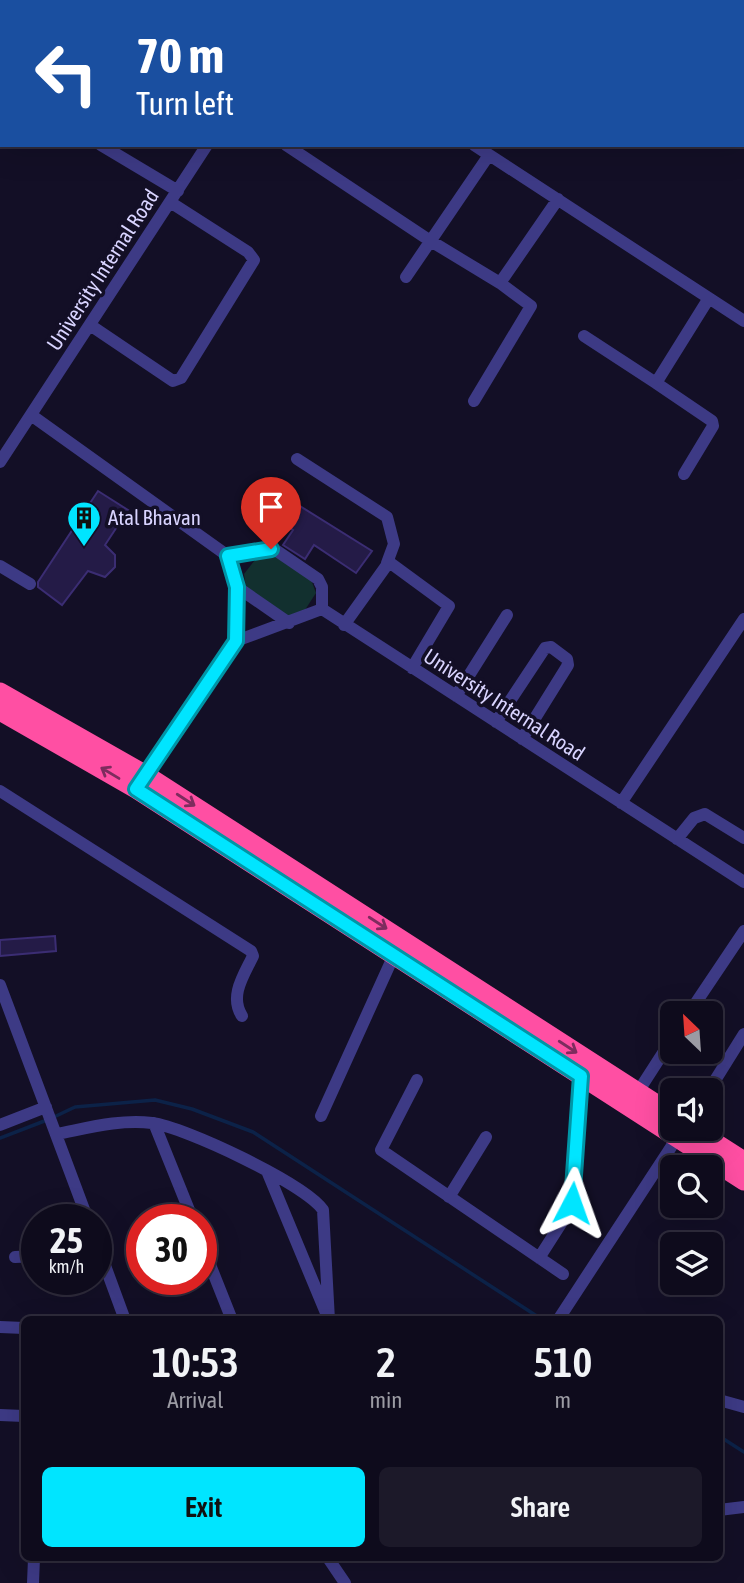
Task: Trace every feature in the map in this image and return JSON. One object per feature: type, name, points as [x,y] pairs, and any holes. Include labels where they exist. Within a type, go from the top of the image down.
[{"type":"highway","points":[[0,692],[660,1116]]},
{"type":"highway","points":[[0,711],[141,782],[394,955],[581,1076],[660,1109]]},
{"type":"highway","points":[[696,1141],[744,1181]]},
{"type":"highway","points":[[703,1141],[744,1161]]},
{"type":"street","points":[[105,147],[177,191]]},
{"type":"street","name":"University Internal Road","points":[[0,462],[206,147]]},
{"type":"street","points":[[289,147],[531,306],[474,401]]},
{"type":"street","points":[[477,147],[744,321]]},
{"type":"street","points":[[406,277],[489,155]]},
{"type":"street","points":[[500,284],[558,200]]},
{"type":"street","points":[[90,325],[173,381],[181,378],[254,260],[248,252],[170,202]]},
{"type":"street","points":[[656,383],[709,298]]},
{"type":"street","points":[[584,336],[712,421],[713,426],[684,474]]},
{"type":"street","points":[[31,415],[228,556],[237,587],[236,641],[141,782]]},
{"type":"street","points":[[297,459],[387,517],[394,544],[387,563],[344,625]]},
{"type":"street","points":[[228,556],[274,549],[318,579],[322,587],[322,609],[236,641]]},
{"type":"street","points":[[387,563],[449,606],[412,668]]},
{"type":"street","points":[[0,566],[30,584]]},
{"type":"street","points":[[237,587],[289,623]]},
{"type":"street","name":"University Internal Road","points":[[322,609],[744,882]]},
{"type":"street","points":[[456,696],[508,615]]},
{"type":"street","points":[[621,803],[744,619]]},
{"type":"street","points":[[496,722],[545,648],[551,647],[567,659],[568,665],[522,739]]},
{"type":"street","points":[[0,791],[251,951],[253,956],[236,996],[236,1005],[242,1016]]},
{"type":"street","points":[[677,839],[696,816],[705,814],[744,838]]},
{"type":"street","points":[[697,1001],[744,931]]},
{"type":"street","points":[[321,1116],[394,955]]},
{"type":"street","points":[[0,985],[5,1011],[55,1129],[82,1204]]},
{"type":"street","points":[[716,1078],[744,1034]]},
{"type":"street","points":[[634,1099],[660,1058]]},
{"type":"street","points":[[539,1258],[572,1203],[581,1076]]},
{"type":"street","points":[[418,1080],[381,1150],[564,1274]]},
{"type":"street","points":[[0,1125],[47,1109]]},
{"type":"street","points":[[55,1129],[154,1123],[181,1131],[267,1171],[311,1199],[323,1210],[329,1316]]},
{"type":"street","points":[[154,1123],[187,1204]]},
{"type":"street","points":[[449,1197],[486,1137]]},
{"type":"street","points":[[561,1316],[681,1141]]},
{"type":"street","points":[[267,1171],[327,1316]]},
{"type":"street","points":[[15,1257],[21,1257]]},
{"type":"street","points":[[217,1282],[230,1316]]},
{"type":"street","points":[[112,1286],[123,1316]]},
{"type":"street","points":[[0,1327],[21,1328]]},
{"type":"street","points":[[723,1401],[744,1407]]},
{"type":"street","points":[[0,1415],[21,1416]]},
{"type":"street","points":[[723,1510],[744,1507]]},
{"type":"street","points":[[33,1583],[34,1561]]},
{"type":"street","points":[[330,1561],[341,1580]]},
{"type":"green space","points":[[276,554],[309,574],[316,593],[303,613],[286,617],[246,588],[244,574],[258,556]]},
{"type":"building","points":[[263,483],[372,551],[356,573],[314,545],[305,559],[283,545],[293,530],[250,503]]},
{"type":"building","name":"Atal Bhavan","points":[[98,491],[128,510],[105,545],[115,555],[115,567],[105,577],[88,571],[62,605],[38,587],[38,582]]},
{"type":"building","points":[[55,936],[56,951],[0,956],[0,940]]},
{"type":"waterway","points":[[54,1117],[75,1107],[155,1100],[192,1109],[253,1132],[537,1316]]},
{"type":"waterway","points":[[0,1138],[47,1120]]},
{"type":"waterway","points":[[723,1439],[744,1452]]},
{"type":"place","name":"Atal Bhavan","points":[[84,548]]},
{"type":"route","points":[[271,549],[228,556],[237,587],[236,641],[136,789],[581,1076],[572,1203]]}]
